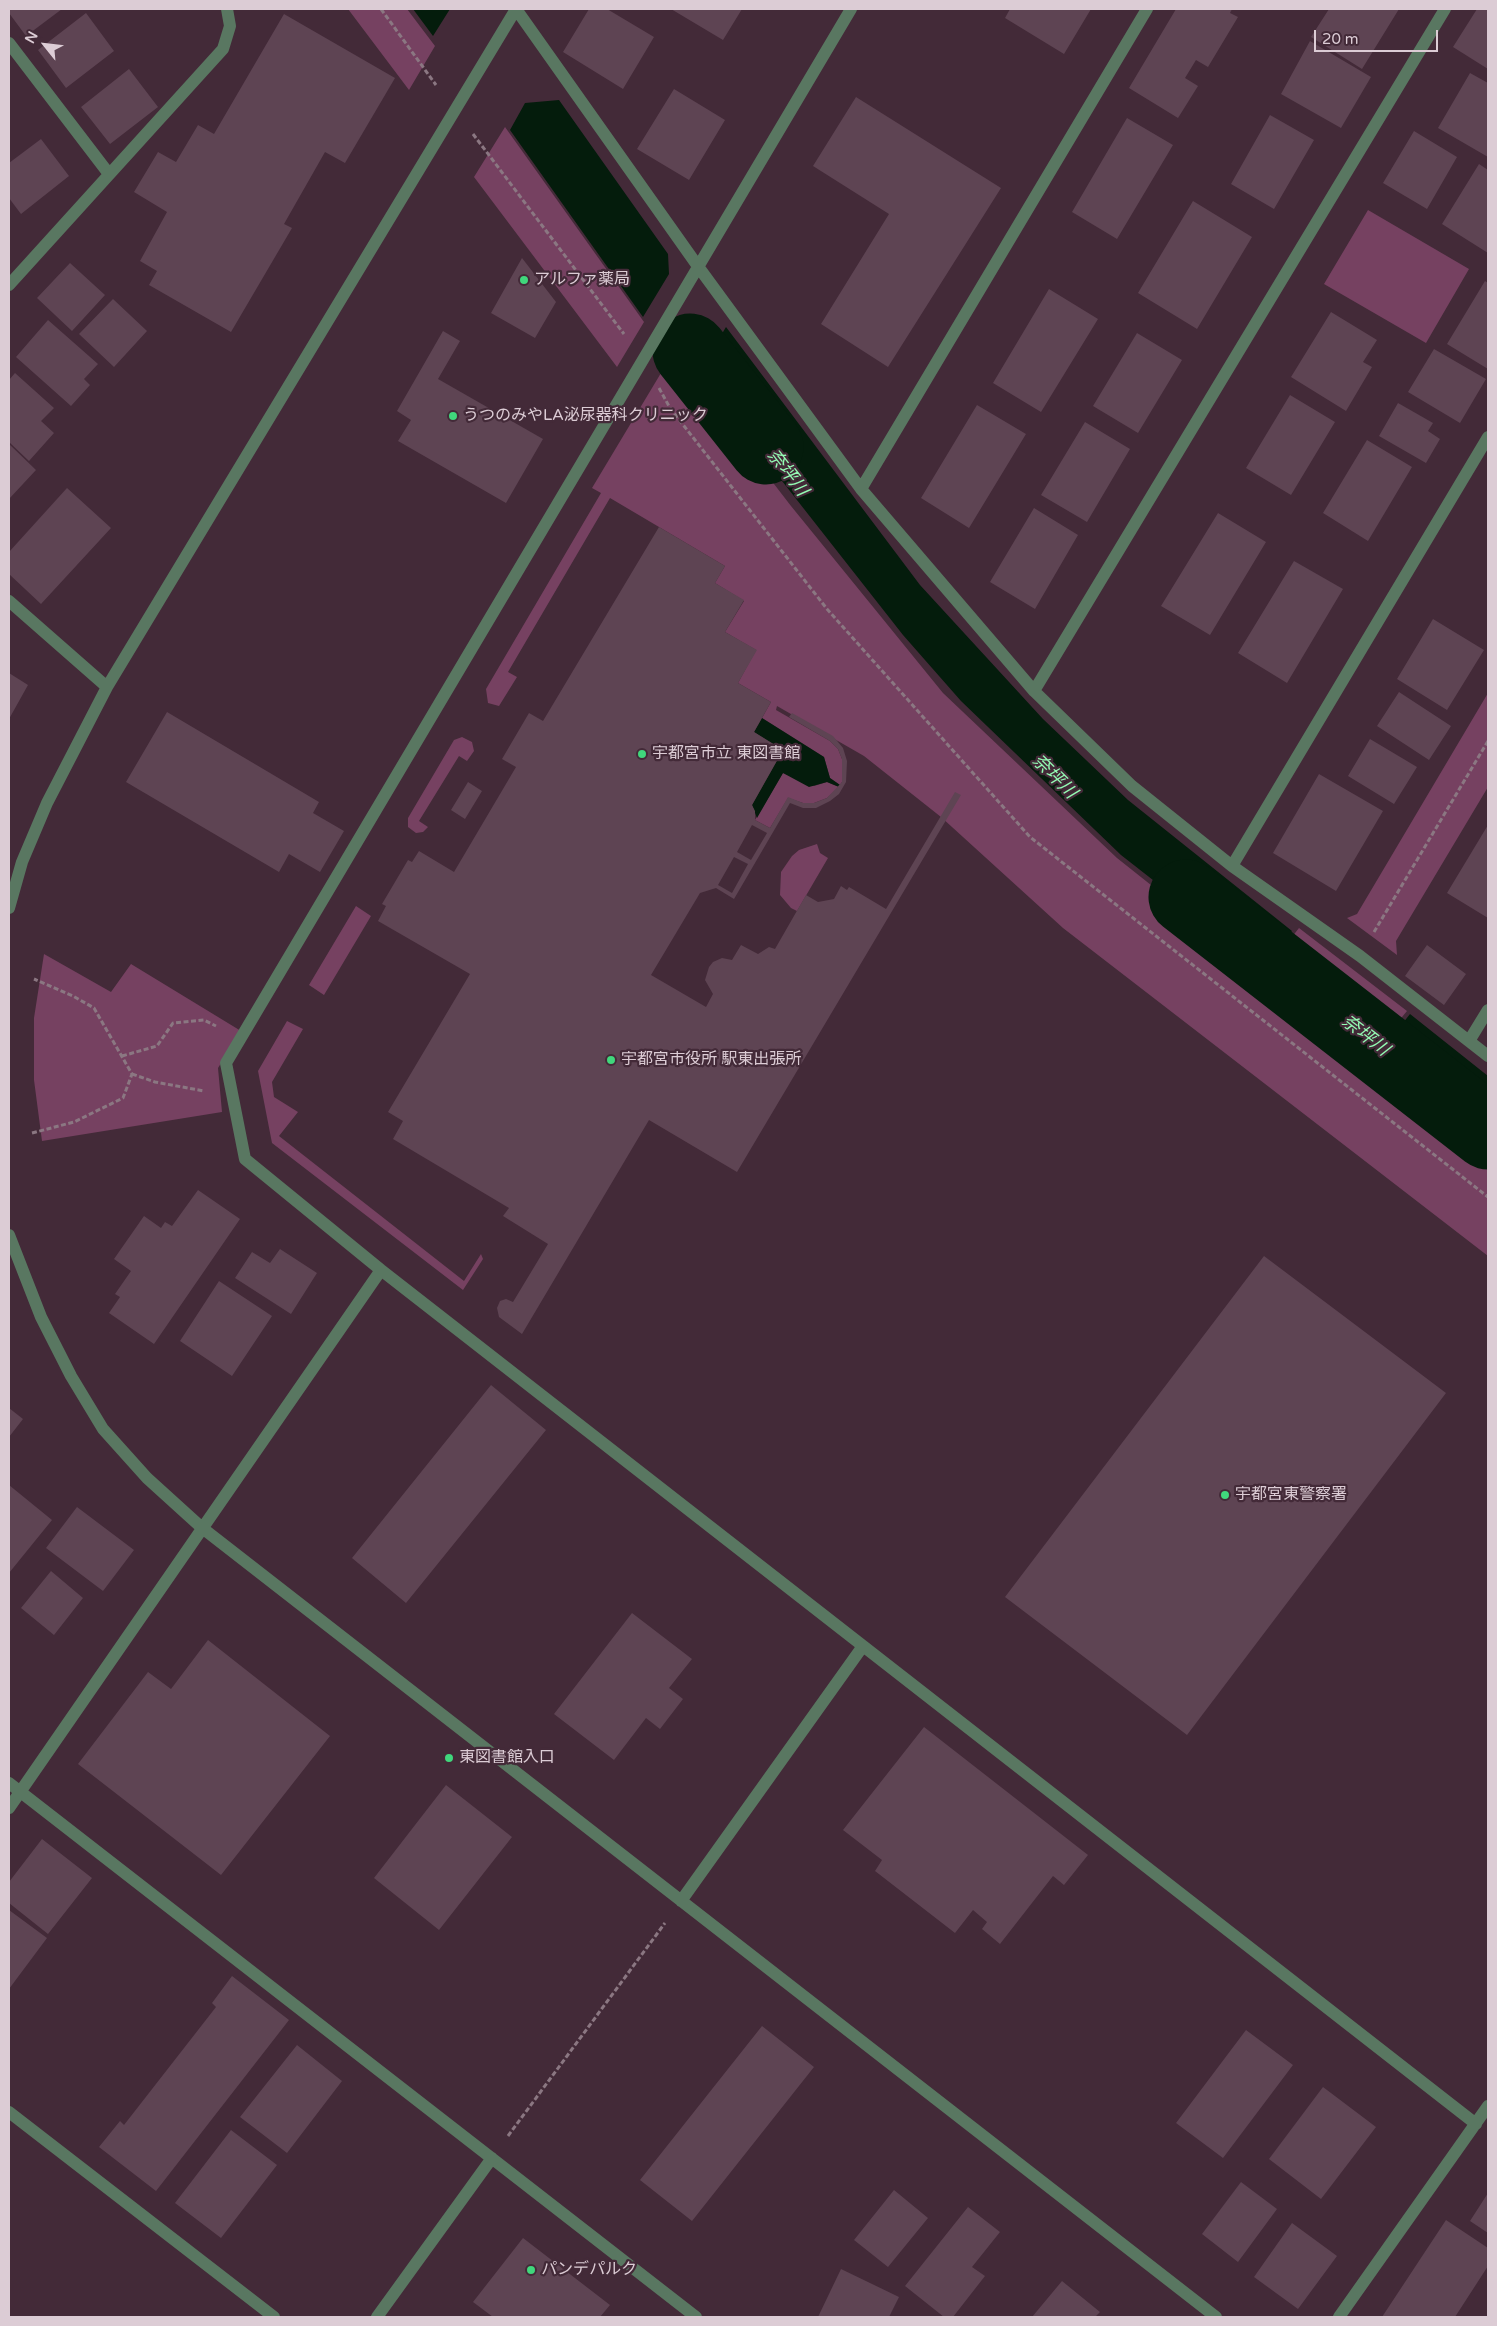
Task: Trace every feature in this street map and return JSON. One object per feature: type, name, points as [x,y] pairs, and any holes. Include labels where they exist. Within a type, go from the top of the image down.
[{"type":"street","points":[[9,285],[223,48],[230,26],[227,9]]},
{"type":"street","points":[[9,908],[22,862],[47,803],[107,687],[516,9],[697,265],[861,489],[1034,691],[1132,786],[1232,866],[1360,956],[1488,1056]]},
{"type":"street","points":[[851,9],[697,265],[643,360],[226,1063],[245,1159],[381,1270],[1476,2124]]},
{"type":"street","points":[[861,489],[1147,9]]},
{"type":"street","points":[[1034,691],[1445,9]]},
{"type":"street","points":[[9,42],[109,174]]},
{"type":"street","points":[[1232,866],[1488,437]]},
{"type":"street","points":[[9,601],[107,687]]},
{"type":"street","points":[[1469,1041],[1488,1010]]},
{"type":"street","points":[[9,1235],[40,1317],[71,1376],[103,1429],[147,1478],[201,1528],[1216,2317]]},
{"type":"street","points":[[9,1808],[381,1270]]},
{"type":"street","points":[[681,1901],[863,1646]]},
{"type":"street","points":[[9,1783],[696,2317]]},
{"type":"street","points":[[1339,2317],[1488,2106]]},
{"type":"street","points":[[9,2112],[274,2317]]},
{"type":"street","points":[[377,2317],[492,2158]]},
{"type":"path","points":[[381,9],[454,110],[643,360],[670,408],[827,609],[1030,837],[1488,1197]]},
{"type":"path","points":[[1360,956],[1488,741]]},
{"type":"path","points":[[34,979],[73,996],[94,1008],[132,1074],[155,1082],[201,1091],[232,1092]]},
{"type":"path","points":[[122,1056],[157,1046],[173,1024],[204,1020],[220,1029]]},
{"type":"path","points":[[32,1133],[74,1122],[123,1098],[132,1074]]},
{"type":"path","points":[[492,2158],[681,1901]]},
{"type":"shaded area","points":[[348,9],[407,9],[435,46],[409,90]]},
{"type":"shaded area","points":[[505,127],[644,322],[617,367],[474,177]]},
{"type":"shaded area","points":[[1368,210],[1469,269],[1426,343],[1324,284]]},
{"type":"shaded area","points":[[673,353],[791,506],[943,693],[1117,858],[1263,974],[1299,928],[1407,1011],[1365,1062],[1488,1156],[1488,1256],[1063,928],[941,817],[864,756],[777,706],[776,710],[830,741],[838,749],[842,759],[842,782],[840,785],[830,778],[824,757],[762,718],[771,702],[738,683],[756,650],[725,632],[744,601],[715,583],[725,566],[610,498],[508,672],[517,677],[499,706],[488,703],[486,689],[601,493],[592,488]]},
{"type":"shaded area","points":[[1488,693],[1488,787],[1396,941],[1397,955],[1347,918],[1357,914]]},
{"type":"shaded area","points":[[462,737],[472,742],[474,751],[467,761],[459,756],[419,821],[428,827],[423,832],[416,833],[408,827],[408,818],[454,740]]},
{"type":"shaded area","points":[[783,773],[814,786],[827,782],[839,787],[827,798],[814,803],[803,803],[788,798],[770,828],[755,820]]},
{"type":"shaded area","points":[[817,844],[820,853],[828,858],[797,911],[791,908],[780,895],[781,872],[792,856],[799,850]]},
{"type":"shaded area","points":[[356,906],[371,916],[324,995],[309,985]]},
{"type":"shaded area","points":[[44,954],[111,992],[131,964],[241,1031],[218,1068],[222,1112],[42,1141],[34,1080],[34,1018]]},
{"type":"shaded area","points":[[287,1021],[303,1029],[272,1082],[274,1097],[298,1112],[279,1136],[464,1281],[481,1254],[483,1259],[463,1290],[272,1143],[258,1071]]},
{"type":"water","points":[[413,9],[450,9],[433,36]]},
{"type":"water","points":[[559,100],[668,254],[669,274],[643,317],[510,130],[525,103]]},
{"type":"water","points":[[726,327],[920,585],[1043,719],[1128,800],[1292,931],[1264,967],[1121,855],[961,701],[903,635],[698,374]]},
{"type":"water","points":[[762,718],[824,757],[830,778],[840,785],[839,787],[827,782],[809,787],[783,773],[757,818],[752,805],[783,750],[754,732]]},
{"type":"water","points":[[1410,1014],[1488,1076],[1488,1144],[1377,1056]]},
{"type":"building","points":[[9,9],[62,9],[26,36],[9,13]]},
{"type":"building","points":[[589,9],[607,9],[654,37],[623,89],[563,52]]},
{"type":"building","points":[[671,9],[742,9],[723,40]]},
{"type":"building","points":[[1010,9],[1091,9],[1064,54],[1005,18]]},
{"type":"building","points":[[1176,9],[1232,9],[1230,13],[1238,17],[1208,67],[1196,60],[1185,78],[1198,86],[1178,118],[1129,88]]},
{"type":"building","points":[[1329,9],[1399,9],[1362,69],[1311,37]]},
{"type":"building","points":[[1477,9],[1488,9],[1488,69],[1453,47]]},
{"type":"building","points":[[86,13],[114,51],[66,88],[38,50]]},
{"type":"building","points":[[284,14],[395,78],[345,163],[325,152],[284,224],[292,228],[231,332],[149,285],[157,271],[140,261],[167,212],[134,192],[158,152],[176,162],[198,125],[214,134]]},
{"type":"building","points":[[1310,41],[1371,77],[1341,128],[1281,94]]},
{"type":"building","points":[[129,69],[158,107],[110,144],[81,107]]},
{"type":"building","points":[[1470,73],[1488,83],[1488,157],[1438,128]]},
{"type":"building","points":[[674,89],[725,120],[689,180],[637,149]]},
{"type":"building","points":[[856,97],[1001,188],[888,367],[821,324],[889,214],[813,166]]},
{"type":"building","points":[[1270,115],[1314,140],[1274,209],[1231,184]]},
{"type":"building","points":[[1127,118],[1173,145],[1117,239],[1072,212]]},
{"type":"building","points":[[1414,131],[1457,157],[1427,209],[1383,183]]},
{"type":"building","points":[[41,139],[69,176],[21,214],[9,198],[9,163]]},
{"type":"building","points":[[1479,164],[1488,170],[1488,253],[1442,224]]},
{"type":"building","points":[[1193,201],[1252,237],[1197,329],[1138,293]]},
{"type":"building","name":"アルファ薬局","points":[[522,258],[556,302],[535,338],[491,313]]},
{"type":"building","points":[[70,263],[105,295],[72,331],[37,298]]},
{"type":"building","points":[[1485,281],[1488,283],[1488,369],[1447,344]]},
{"type":"building","points":[[1049,289],[1098,319],[1041,412],[993,383]]},
{"type":"building","points":[[113,299],[147,331],[114,367],[79,334]]},
{"type":"building","points":[[1331,312],[1377,340],[1363,362],[1372,367],[1346,411],[1291,377]]},
{"type":"building","points":[[48,320],[98,364],[84,379],[90,385],[71,406],[16,357]]},
{"type":"building","name":"うつのみやLA泌尿器科クリニック","points":[[443,331],[460,341],[438,379],[543,439],[506,503],[398,441],[411,420],[397,411]]},
{"type":"building","points":[[1137,333],[1182,360],[1138,433],[1093,406]]},
{"type":"building","points":[[1434,349],[1486,379],[1460,423],[1408,392]]},
{"type":"building","points":[[15,373],[54,408],[41,421],[54,433],[29,461],[9,442],[9,380]]},
{"type":"building","points":[[1290,395],[1335,422],[1291,495],[1246,468]]},
{"type":"building","points":[[1398,403],[1433,423],[1428,431],[1440,439],[1426,463],[1379,436]]},
{"type":"building","points":[[977,405],[1026,434],[969,528],[921,498]]},
{"type":"building","points":[[1085,422],[1130,449],[1087,522],[1041,495]]},
{"type":"building","points":[[1367,440],[1412,467],[1368,541],[1323,513]]},
{"type":"building","points":[[9,444],[36,470],[9,499]]},
{"type":"building","points":[[67,488],[111,528],[41,604],[9,574],[9,552]]},
{"type":"building","points":[[1034,508],[1078,535],[1035,609],[990,582]]},
{"type":"building","points":[[1218,513],[1266,542],[1210,635],[1161,606]]},
{"type":"building","points":[[659,527],[725,566],[715,583],[744,600],[725,632],[757,650],[738,683],[771,702],[754,732],[783,750],[752,805],[755,811],[755,820],[770,828],[788,797],[803,803],[814,803],[827,798],[842,782],[842,759],[838,749],[830,741],[789,717],[792,713],[833,736],[843,748],[847,761],[846,782],[839,794],[816,808],[803,808],[790,803],[734,899],[716,888],[700,893],[651,975],[706,1007],[713,994],[705,980],[709,967],[713,962],[722,958],[732,960],[741,945],[758,954],[769,947],[775,949],[806,895],[818,902],[834,899],[841,886],[847,890],[849,887],[886,909],[955,792],[961,795],[737,1172],[649,1120],[522,1334],[499,1317],[497,1308],[500,1301],[506,1299],[513,1302],[548,1244],[503,1216],[509,1208],[393,1139],[403,1121],[388,1112],[470,974],[378,921],[386,906],[382,904],[408,860],[412,862],[419,851],[454,872],[516,767],[502,759],[529,713],[543,721]],"holes":[[[752,825],[767,833],[751,860],[737,852]],[[734,857],[748,864],[732,893],[718,885]]]},
{"type":"building","points":[[1294,561],[1343,589],[1287,683],[1238,653]]},
{"type":"building","points":[[1433,619],[1484,650],[1447,710],[1397,679]]},
{"type":"building","points":[[9,673],[28,685],[9,719]]},
{"type":"building","points":[[1399,692],[1451,726],[1429,760],[1377,726]]},
{"type":"building","points":[[167,712],[319,802],[313,813],[344,831],[320,872],[289,854],[279,872],[126,782]]},
{"type":"building","points":[[1370,739],[1417,767],[1394,804],[1348,776]]},
{"type":"building","points":[[1319,774],[1383,811],[1336,891],[1273,853]]},
{"type":"building","points":[[468,782],[482,791],[465,819],[451,810]]},
{"type":"building","points":[[1488,825],[1488,918],[1447,893]]},
{"type":"building","points":[[1427,945],[1466,974],[1444,1005],[1405,976]]},
{"type":"building","points":[[198,1190],[240,1219],[154,1344],[109,1313],[120,1297],[115,1294],[131,1271],[114,1259],[144,1216],[161,1228],[165,1222],[172,1226]]},
{"type":"building","points":[[280,1249],[317,1273],[291,1314],[235,1278],[252,1252],[270,1263]]},
{"type":"building","name":"宇都宮東警察署","points":[[1264,1256],[1446,1393],[1187,1735],[1005,1597]]},
{"type":"building","points":[[219,1281],[272,1316],[232,1376],[180,1341]]},
{"type":"building","points":[[491,1385],[546,1430],[406,1603],[352,1558]]},
{"type":"building","points":[[9,1408],[23,1419],[9,1437]]},
{"type":"building","points":[[9,1485],[52,1520],[9,1573]]},
{"type":"building","points":[[77,1507],[134,1550],[103,1591],[46,1548]]},
{"type":"building","points":[[51,1571],[83,1598],[54,1635],[21,1608]]},
{"type":"building","points":[[632,1613],[692,1659],[669,1688],[683,1699],[660,1729],[646,1718],[614,1760],[554,1714]]},
{"type":"building","points":[[208,1640],[330,1736],[221,1875],[78,1764],[148,1672],[171,1689]]},
{"type":"building","points":[[924,1727],[1088,1855],[1064,1885],[1053,1876],[1000,1944],[982,1929],[987,1922],[973,1910],[955,1933],[875,1871],[882,1860],[843,1830]]},
{"type":"building","points":[[446,1785],[512,1837],[439,1930],[374,1878]]},
{"type":"building","points":[[42,1839],[92,1878],[48,1934],[9,1903],[9,1882]]},
{"type":"building","points":[[9,1910],[47,1938],[9,1989]]},
{"type":"building","points":[[232,1976],[289,2020],[156,2191],[99,2147],[120,2121],[124,2125],[216,2007],[212,2003]]},
{"type":"building","points":[[762,2026],[814,2067],[692,2221],[640,2180]]},
{"type":"building","points":[[1246,2030],[1293,2065],[1223,2158],[1176,2123]]},
{"type":"building","points":[[297,2045],[342,2081],[287,2153],[240,2117]]},
{"type":"building","points":[[1323,2087],[1376,2127],[1321,2199],[1269,2159]]},
{"type":"building","points":[[231,2130],[277,2165],[221,2238],[175,2203]]},
{"type":"building","points":[[1241,2182],[1277,2209],[1238,2262],[1202,2234]]},
{"type":"building","points":[[894,2190],[928,2218],[888,2267],[854,2240]]},
{"type":"building","points":[[1488,2193],[1488,2233],[1470,2221]]},
{"type":"building","points":[[968,2207],[1000,2232],[972,2267],[985,2276],[953,2317],[944,2317],[905,2286]]},
{"type":"building","points":[[1446,2220],[1488,2248],[1488,2266],[1455,2317],[1382,2317]]},
{"type":"building","points":[[1292,2223],[1337,2256],[1298,2309],[1254,2277]]},
{"type":"building","name":"パンデパルク","points":[[523,2238],[610,2305],[600,2317],[493,2317],[473,2302]]},
{"type":"building","points":[[841,2269],[899,2297],[889,2317],[818,2317]]},
{"type":"building","points":[[1062,2281],[1100,2312],[1095,2317],[1032,2317]]},
{"type":"waterway","name":"奈坪川","points":[[690,351],[766,447]]},
{"type":"waterway","name":"奈坪川","points":[[1186,897],[1488,1132]]},
{"type":"place","name":"アルファ薬局","points":[[524,280]]},
{"type":"place","name":"うつのみやLA泌尿器科クリニック","points":[[453,416]]},
{"type":"place","name":"宇都宮市立 東図書館","points":[[642,754]]},
{"type":"place","name":"宇都宮市役所 駅東出張所","points":[[611,1060]]},
{"type":"place","name":"宇都宮東警察署","points":[[1225,1495]]},
{"type":"place","name":"東図書館入口","points":[[449,1758]]},
{"type":"place","name":"パンデパルク","points":[[531,2270]]}]
